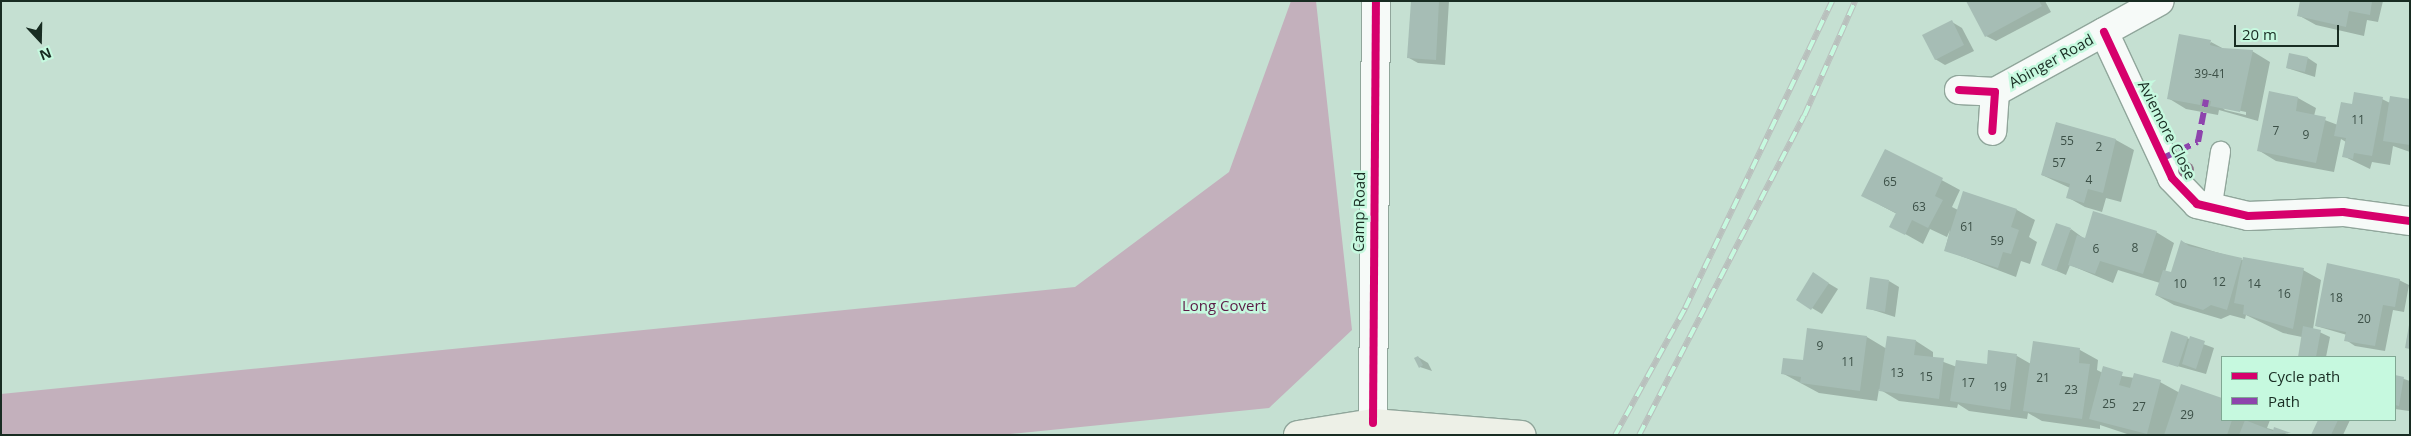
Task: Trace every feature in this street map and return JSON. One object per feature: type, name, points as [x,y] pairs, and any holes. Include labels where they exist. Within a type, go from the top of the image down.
[{"type":"street","name":"Camp Road","points":[[1373,423],[1376,1]]},
{"type":"street","name":"Abinger Road","points":[[1959,90],[1995,92],[2160,1]]},
{"type":"street","name":"Aviemore Close","points":[[2104,32],[2172,178],[2185,195],[2211,210],[2248,216],[2343,212],[2410,221]]},
{"type":"street","name":"Abinger Road","points":[[1992,131],[1995,92]]},
{"type":"street","points":[[1298,435],[1373,423],[1522,435]]},
{"type":"lane","points":[[2211,210],[2220,151]]},
{"type":"green space","name":"Long Covert","points":[[1291,1],[1316,1],[1352,330],[1269,408],[1000,435],[1,435],[1,394],[1075,287],[1229,172]]},
{"type":"building","points":[[1411,1],[1439,1],[1436,60],[1407,58]]},
{"type":"building","points":[[1966,1],[2039,1],[2042,6],[1985,37]]},
{"type":"building","points":[[2300,1],[2372,1],[2370,15],[2349,11],[2346,27],[2297,16]]},
{"type":"building","points":[[1952,20],[1964,45],[1935,60],[1922,35]]},
{"type":"building","points":[[2179,34],[2211,40],[2210,45],[2222,48],[2253,50],[2240,112],[2210,106],[2211,101],[2201,99],[2200,105],[2167,99]]},
{"type":"building","points":[[2289,53],[2308,57],[2305,72],[2286,68]]},
{"type":"building","points":[[2269,91],[2298,97],[2296,111],[2326,117],[2316,163],[2257,151]]},
{"type":"building","points":[[2354,92],[2383,97],[2372,156],[2354,153],[2353,159],[2342,157],[2346,138],[2334,136],[2341,102],[2352,104]]},
{"type":"building","points":[[2390,96],[2410,99],[2410,145],[2383,141]]},
{"type":"building","points":[[2056,122],[2116,139],[2103,193],[2088,189],[2084,203],[2066,198],[2070,184],[2041,175]]},
{"type":"building","points":[[1885,149],[1943,178],[1935,196],[1943,200],[1928,228],[1912,220],[1905,235],[1889,227],[1896,213],[1861,196]]},
{"type":"building","points":[[1963,191],[2017,209],[2011,227],[2019,230],[2011,254],[2003,252],[1998,268],[1944,251]]},
{"type":"building","points":[[2093,211],[2157,231],[2143,274],[2100,261],[2095,274],[2068,265],[2077,235],[2085,238]]},
{"type":"building","points":[[2056,223],[2071,228],[2056,271],[2041,265]]},
{"type":"building","points":[[2181,240],[2189,246],[2242,258],[2227,310],[2211,305],[2203,310],[2155,295],[2163,270],[2171,272]]},
{"type":"building","points":[[2243,257],[2304,268],[2293,329],[2243,314],[2244,305],[2234,303]]},
{"type":"building","points":[[2327,263],[2400,279],[2395,307],[2383,305],[2375,346],[2344,341],[2346,332],[2315,326]]},
{"type":"building","points":[[1813,272],[1829,283],[1811,310],[1796,300]]},
{"type":"building","points":[[1870,277],[1889,280],[1885,312],[1866,309]]},
{"type":"building","points":[[2303,326],[2321,330],[2316,356],[2298,356]]},
{"type":"building","points":[[2410,326],[2410,349],[2405,348]]},
{"type":"building","points":[[1807,328],[1867,336],[1860,391],[1800,383],[1801,377],[1781,374],[1783,358],[1803,360]]},
{"type":"building","points":[[2171,331],[2188,337],[2178,367],[2162,362]]},
{"type":"building","points":[[1887,336],[1916,340],[1914,355],[1944,358],[1939,399],[1879,391]]},
{"type":"building","points":[[2190,336],[2205,341],[2196,369],[2182,364]]},
{"type":"building","points":[[2033,341],[2080,348],[2079,363],[2090,364],[2082,419],[2023,411]]},
{"type":"building","points":[[1988,350],[2017,354],[2010,410],[1950,401],[1956,360],[1987,364]]},
{"type":"building","points":[[1418,356],[1423,365],[1419,368],[1414,358]]},
{"type":"building","points":[[2103,366],[2123,372],[2119,385],[2130,388],[2134,373],[2161,380],[2147,434],[2089,419]]},
{"type":"building","points":[[2396,375],[2404,377],[2399,406],[2396,405]]},
{"type":"building","points":[[2181,384],[2221,398],[2221,421],[2232,421],[2227,435],[2164,435]]},
{"type":"building","points":[[2245,421],[2273,431],[2274,427],[2291,433],[2239,435]]},
{"type":"building","points":[[2318,421],[2338,421],[2331,435],[2311,435]]},
{"type":"railway","points":[[1615,435],[1685,308],[1832,1]]},
{"type":"railway","points":[[1639,435],[1804,116],[1855,1]]},
{"type":"marked path","points":[[2163,158],[2198,142],[2206,100]]},
{"type":"cycle path","points":[[1373,423],[1376,1]]},
{"type":"cycle path","points":[[2104,32],[2172,178],[2197,204],[2248,216],[2343,212],[2410,221]]},
{"type":"cycle path","points":[[1959,90],[1995,92],[1992,131]]}]
